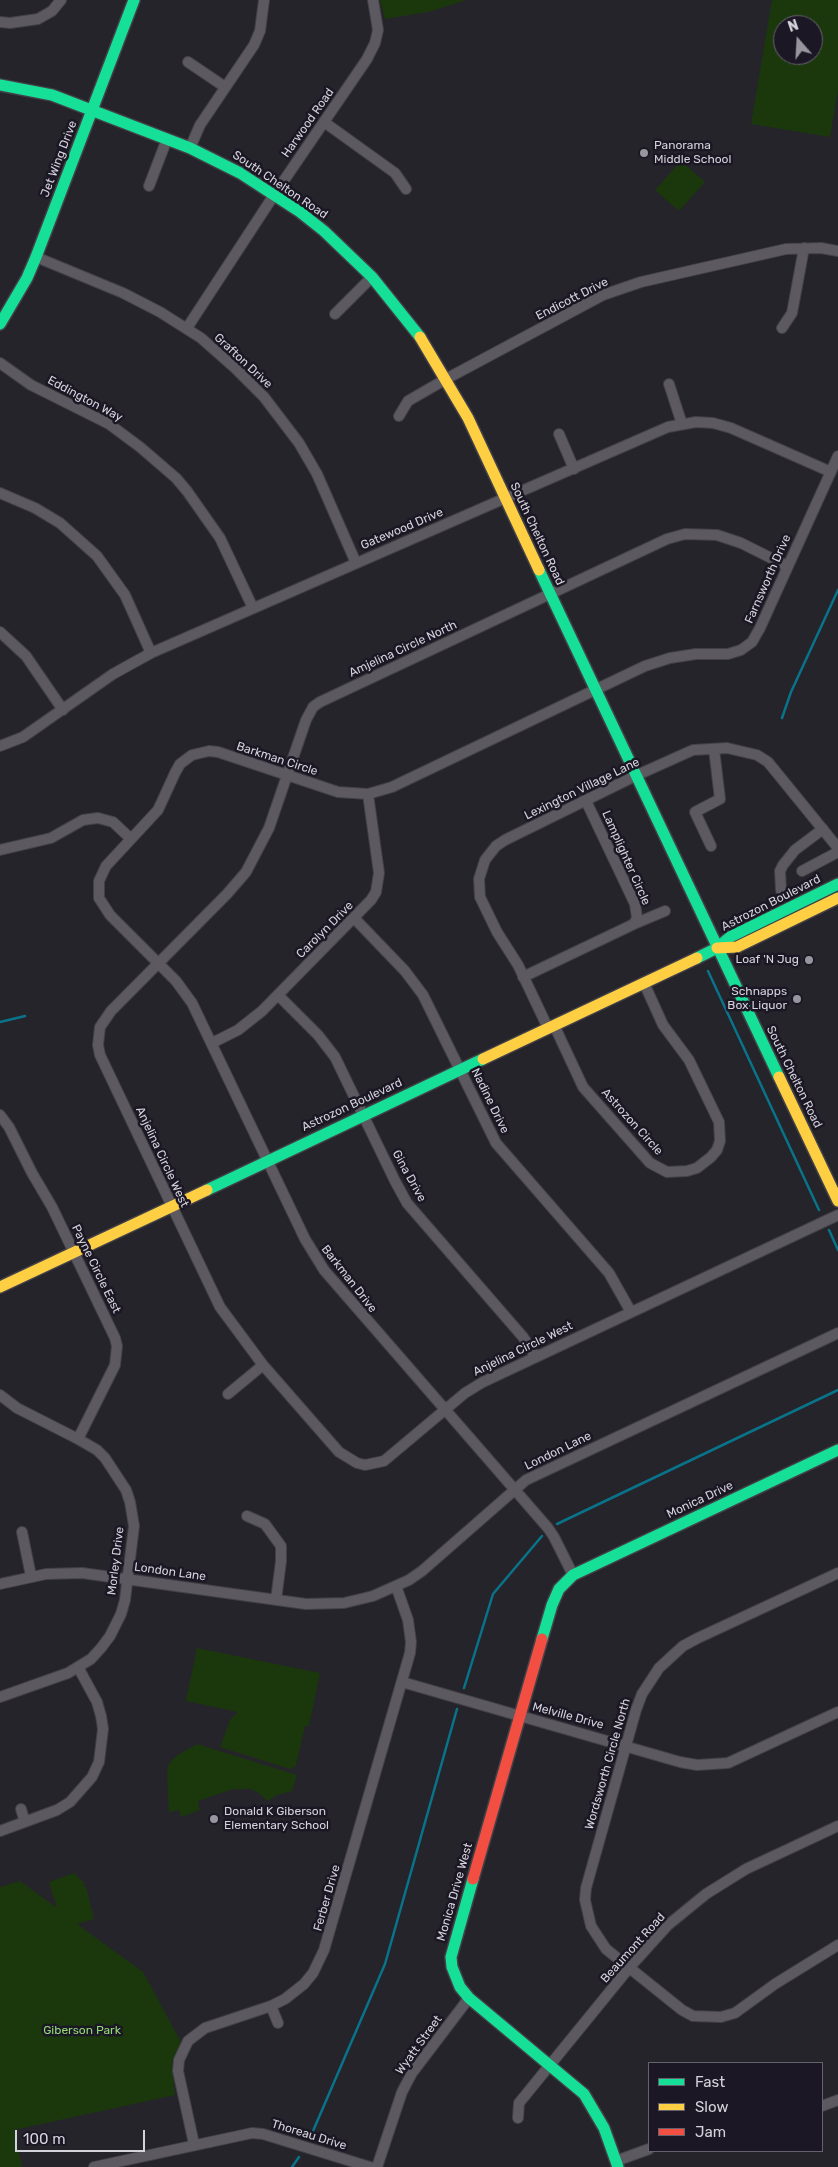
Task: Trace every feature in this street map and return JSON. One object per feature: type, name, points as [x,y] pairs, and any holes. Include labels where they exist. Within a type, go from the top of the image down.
[{"type":"main road","name":"Jet Wing Drive","points":[[0,324],[27,278],[36,257],[134,0]]},
{"type":"main road","name":"South Chelton Road","points":[[0,85],[35,90],[92,110],[190,148],[240,173],[324,230],[372,277],[414,328],[468,418],[635,776],[838,1202]]},
{"type":"main road","name":"Astrozon Boulevard","points":[[0,1287],[717,948],[730,936],[838,884]]},
{"type":"main road","name":"Astrozon Boulevard","points":[[717,948],[737,947],[838,898]]},
{"type":"main road","name":"Monica Drive","points":[[573,1575],[838,1450]]},
{"type":"main road","name":"Monica Drive West","points":[[573,1575],[559,1589],[556,1596],[451,1957],[455,1977],[469,1998],[552,2064],[578,2087],[592,2103],[604,2128],[617,2164]]},
{"type":"street","points":[[0,22],[10,23],[38,19],[52,11],[61,0]]},
{"type":"street","points":[[190,148],[200,125],[260,32],[265,7],[264,0]]},
{"type":"street","name":"Harwood Road","points":[[187,328],[274,195],[367,59],[375,43],[378,30],[372,0]]},
{"type":"street","points":[[188,62],[225,87]]},
{"type":"street","points":[[324,122],[395,173],[406,189]]},
{"type":"street","points":[[149,186],[167,139]]},
{"type":"street","points":[[782,328],[792,313],[804,248]]},
{"type":"street","name":"Endicott Drive","points":[[399,416],[408,401],[603,295],[622,288],[786,249],[804,248],[838,251]]},
{"type":"street","name":"Grafton Drive","points":[[36,257],[132,297],[187,328],[235,368],[264,397],[287,426],[317,474],[356,563]]},
{"type":"street","points":[[335,314],[372,277]]},
{"type":"street","name":"Eddington Way","points":[[0,363],[31,385],[109,424],[140,447],[176,478],[220,538],[253,608]]},
{"type":"street","points":[[669,384],[682,424]]},
{"type":"street","name":"Gatewood Drive","points":[[0,746],[23,737],[113,674],[151,653],[668,427],[696,422],[713,423],[731,428],[831,472]]},
{"type":"street","points":[[559,434],[574,469]]},
{"type":"street","name":"Farnsworth Drive","points":[[596,691],[645,666],[670,658],[696,654],[728,654],[741,650],[752,642],[838,456]]},
{"type":"street","points":[[0,492],[35,508],[60,523],[96,556],[125,595],[151,653]]},
{"type":"street","name":"Amjelina Circle North","points":[[157,964],[227,894],[246,872],[268,828],[306,720],[313,707],[320,702],[667,539],[685,534],[717,535],[741,543],[787,566]]},
{"type":"street","points":[[0,632],[26,656],[63,710]]},
{"type":"street","name":"Barkman Circle","points":[[157,964],[110,915],[100,898],[99,881],[101,873],[113,857],[155,814],[180,764],[192,755],[209,751],[218,752],[338,792],[368,794],[392,787],[596,691]]},
{"type":"street","points":[[710,846],[695,812],[720,799],[714,749]]},
{"type":"street","name":"Lexington Village Lane","points":[[551,1027],[518,965],[497,932],[480,898],[481,870],[490,853],[505,840],[635,776],[693,750],[714,749],[742,750],[768,762],[838,848]]},
{"type":"street","name":"Carolyn Drive","points":[[212,1043],[247,1024],[355,919],[371,900],[376,892],[379,879],[379,864],[368,794]]},
{"type":"street","name":"Lamplighter Circle","points":[[524,977],[634,924],[637,918],[635,904],[586,801]]},
{"type":"street","points":[[0,850],[51,838],[90,818],[113,822],[132,839]]},
{"type":"street","points":[[781,890],[780,871],[783,865],[795,850],[823,829]]},
{"type":"street","points":[[802,870],[838,852]]},
{"type":"street","points":[[634,924],[665,911]]},
{"type":"street","name":"Nadine Drive","points":[[355,919],[414,982],[430,1006],[490,1132],[502,1151],[609,1273],[631,1312]]},
{"type":"street","name":"Barkman Drive","points":[[157,964],[176,981],[186,995],[212,1043],[304,1239],[324,1270],[554,1537],[573,1575]]},
{"type":"street","name":"Anjelina Circle West","points":[[157,964],[104,1019],[97,1037],[100,1054],[213,1294],[229,1321],[263,1365],[339,1452],[357,1464],[366,1465],[384,1461],[473,1388],[838,1215]]},
{"type":"street","name":"Astrozon Circle","points":[[551,1027],[583,1087],[650,1163],[667,1172],[687,1172],[697,1168],[717,1150],[720,1141],[719,1122],[685,1052],[663,1025],[644,983]]},
{"type":"street","name":"Gina Drive","points":[[278,995],[336,1056],[395,1181],[408,1203],[523,1337],[536,1357]]},
{"type":"street","name":"Payne Circle East","points":[[0,1115],[32,1174],[46,1195],[115,1338],[117,1346],[115,1365],[78,1439]]},
{"type":"street","name":"London Lane","points":[[0,1584],[30,1576],[82,1573],[306,1604],[344,1603],[373,1596],[409,1580],[435,1561],[514,1490],[536,1475],[838,1332]]},
{"type":"street","points":[[228,1394],[263,1365]]},
{"type":"street","name":"Morley Drive","points":[[0,1395],[17,1408],[78,1439],[97,1450],[106,1458],[120,1478],[130,1502],[134,1526],[124,1600],[116,1625],[101,1648],[91,1659],[78,1667],[57,1677],[0,1697]]},
{"type":"street","points":[[247,1516],[265,1524],[281,1546],[282,1561],[276,1600]]},
{"type":"street","points":[[22,1532],[30,1576]]},
{"type":"street","name":"Wordsworth Circle North","points":[[838,1572],[698,1638],[671,1656],[650,1679],[642,1694],[626,1745],[586,1888],[585,1900],[590,1926],[606,1949],[682,2010],[693,2016],[720,2017],[735,2013],[750,2004],[775,1984],[838,1945]]},
{"type":"street","name":"Ferber Drive","points":[[194,2144],[179,2081],[179,2065],[183,2050],[188,2041],[205,2028],[285,2000],[304,1984],[313,1973],[324,1950],[402,1682],[411,1642],[406,1610],[396,1586]]},
{"type":"street","points":[[0,1831],[57,1810],[70,1802],[92,1777],[99,1762],[104,1729],[98,1702],[78,1667]]},
{"type":"street","name":"Melville Drive","points":[[402,1682],[680,1762],[697,1765],[728,1763],[838,1712]]},
{"type":"street","points":[[21,1809],[26,1822]]},
{"type":"street","name":"Beaumont Road","points":[[518,2118],[519,2103],[630,1968],[668,1925],[706,1894],[746,1869],[838,1826]]},
{"type":"street","name":"Wyatt Street","points":[[377,2167],[402,2092],[412,2073],[469,1998]]},
{"type":"street","points":[[271,2006],[278,2023]]},
{"type":"street","points":[[823,2106],[838,2100]]},
{"type":"street","name":"Thoreau Drive","points":[[94,2167],[241,2134],[263,2134],[370,2167]]},
{"type":"street","points":[[617,2164],[648,2149]]},
{"type":"green space","points":[[380,0],[467,0],[428,12],[385,19]]},
{"type":"green space","points":[[772,0],[838,0],[838,90],[830,137],[751,124]]},
{"type":"green space","points":[[681,161],[705,182],[679,211],[655,190]]},
{"type":"green space","points":[[197,1648],[320,1673],[309,1726],[305,1726],[296,1765],[290,1769],[220,1747],[230,1720],[238,1712],[186,1701]]},
{"type":"green space","points":[[197,1744],[297,1775],[292,1791],[277,1795],[268,1801],[250,1789],[233,1789],[198,1801],[200,1810],[181,1817],[179,1810],[169,1812],[167,1773],[169,1764],[176,1756]]},
{"type":"green space","name":"Giberson Park","points":[[74,1873],[85,1884],[83,1887],[86,1887],[94,1919],[77,1924],[143,1972],[181,2042],[172,2063],[175,2095],[14,2130],[22,2167],[0,2167],[0,1887],[20,1881],[57,1908],[49,1882]]},
{"type":"waterway","points":[[782,718],[791,692],[838,590]]},
{"type":"waterway","points":[[708,971],[819,1210]]},
{"type":"waterway","points":[[0,1022],[25,1016]]},
{"type":"waterway","points":[[829,1230],[838,1250]]},
{"type":"waterway","points":[[557,1524],[838,1390]]},
{"type":"waterway","points":[[464,1688],[493,1594],[542,1536]]},
{"type":"waterway","points":[[310,2138],[385,1964],[457,1709]]},
{"type":"waterway","points":[[292,2167],[299,2157]]},
{"type":"traffic: fast","points":[[0,324],[27,278],[36,257],[134,0]]},
{"type":"traffic: fast","points":[[0,85],[52,95],[190,148],[240,173],[300,212],[324,231],[372,277],[420,337]]},
{"type":"traffic: fast","points":[[539,570],[779,1077]]},
{"type":"traffic: fast","points":[[697,958],[717,948],[730,937],[838,884]]},
{"type":"traffic: fast","points":[[207,1190],[483,1059]]},
{"type":"traffic: fast","points":[[542,1639],[559,1589],[573,1575],[838,1450]]},
{"type":"traffic: fast","points":[[473,1879],[451,1957],[452,1967],[460,1987],[469,1998],[584,2094],[604,2128],[618,2167]]},
{"type":"traffic: slow","points":[[420,337],[468,418],[539,570]]},
{"type":"traffic: slow","points":[[717,948],[737,947],[838,898]]},
{"type":"traffic: slow","points":[[483,1059],[697,958]]},
{"type":"traffic: slow","points":[[779,1077],[838,1201]]},
{"type":"traffic: slow","points":[[0,1287],[207,1190]]},
{"type":"traffic: jam","points":[[473,1879],[542,1639]]},
{"type":"place","name":"Panorama Middle School","points":[[644,153]]},
{"type":"place","name":"Loaf 'N Jug","points":[[809,960]]},
{"type":"place","name":"Schnapps Box Liquor","points":[[797,999]]},
{"type":"place","name":"Donald K Giberson Elementary School","points":[[214,1819]]}]
